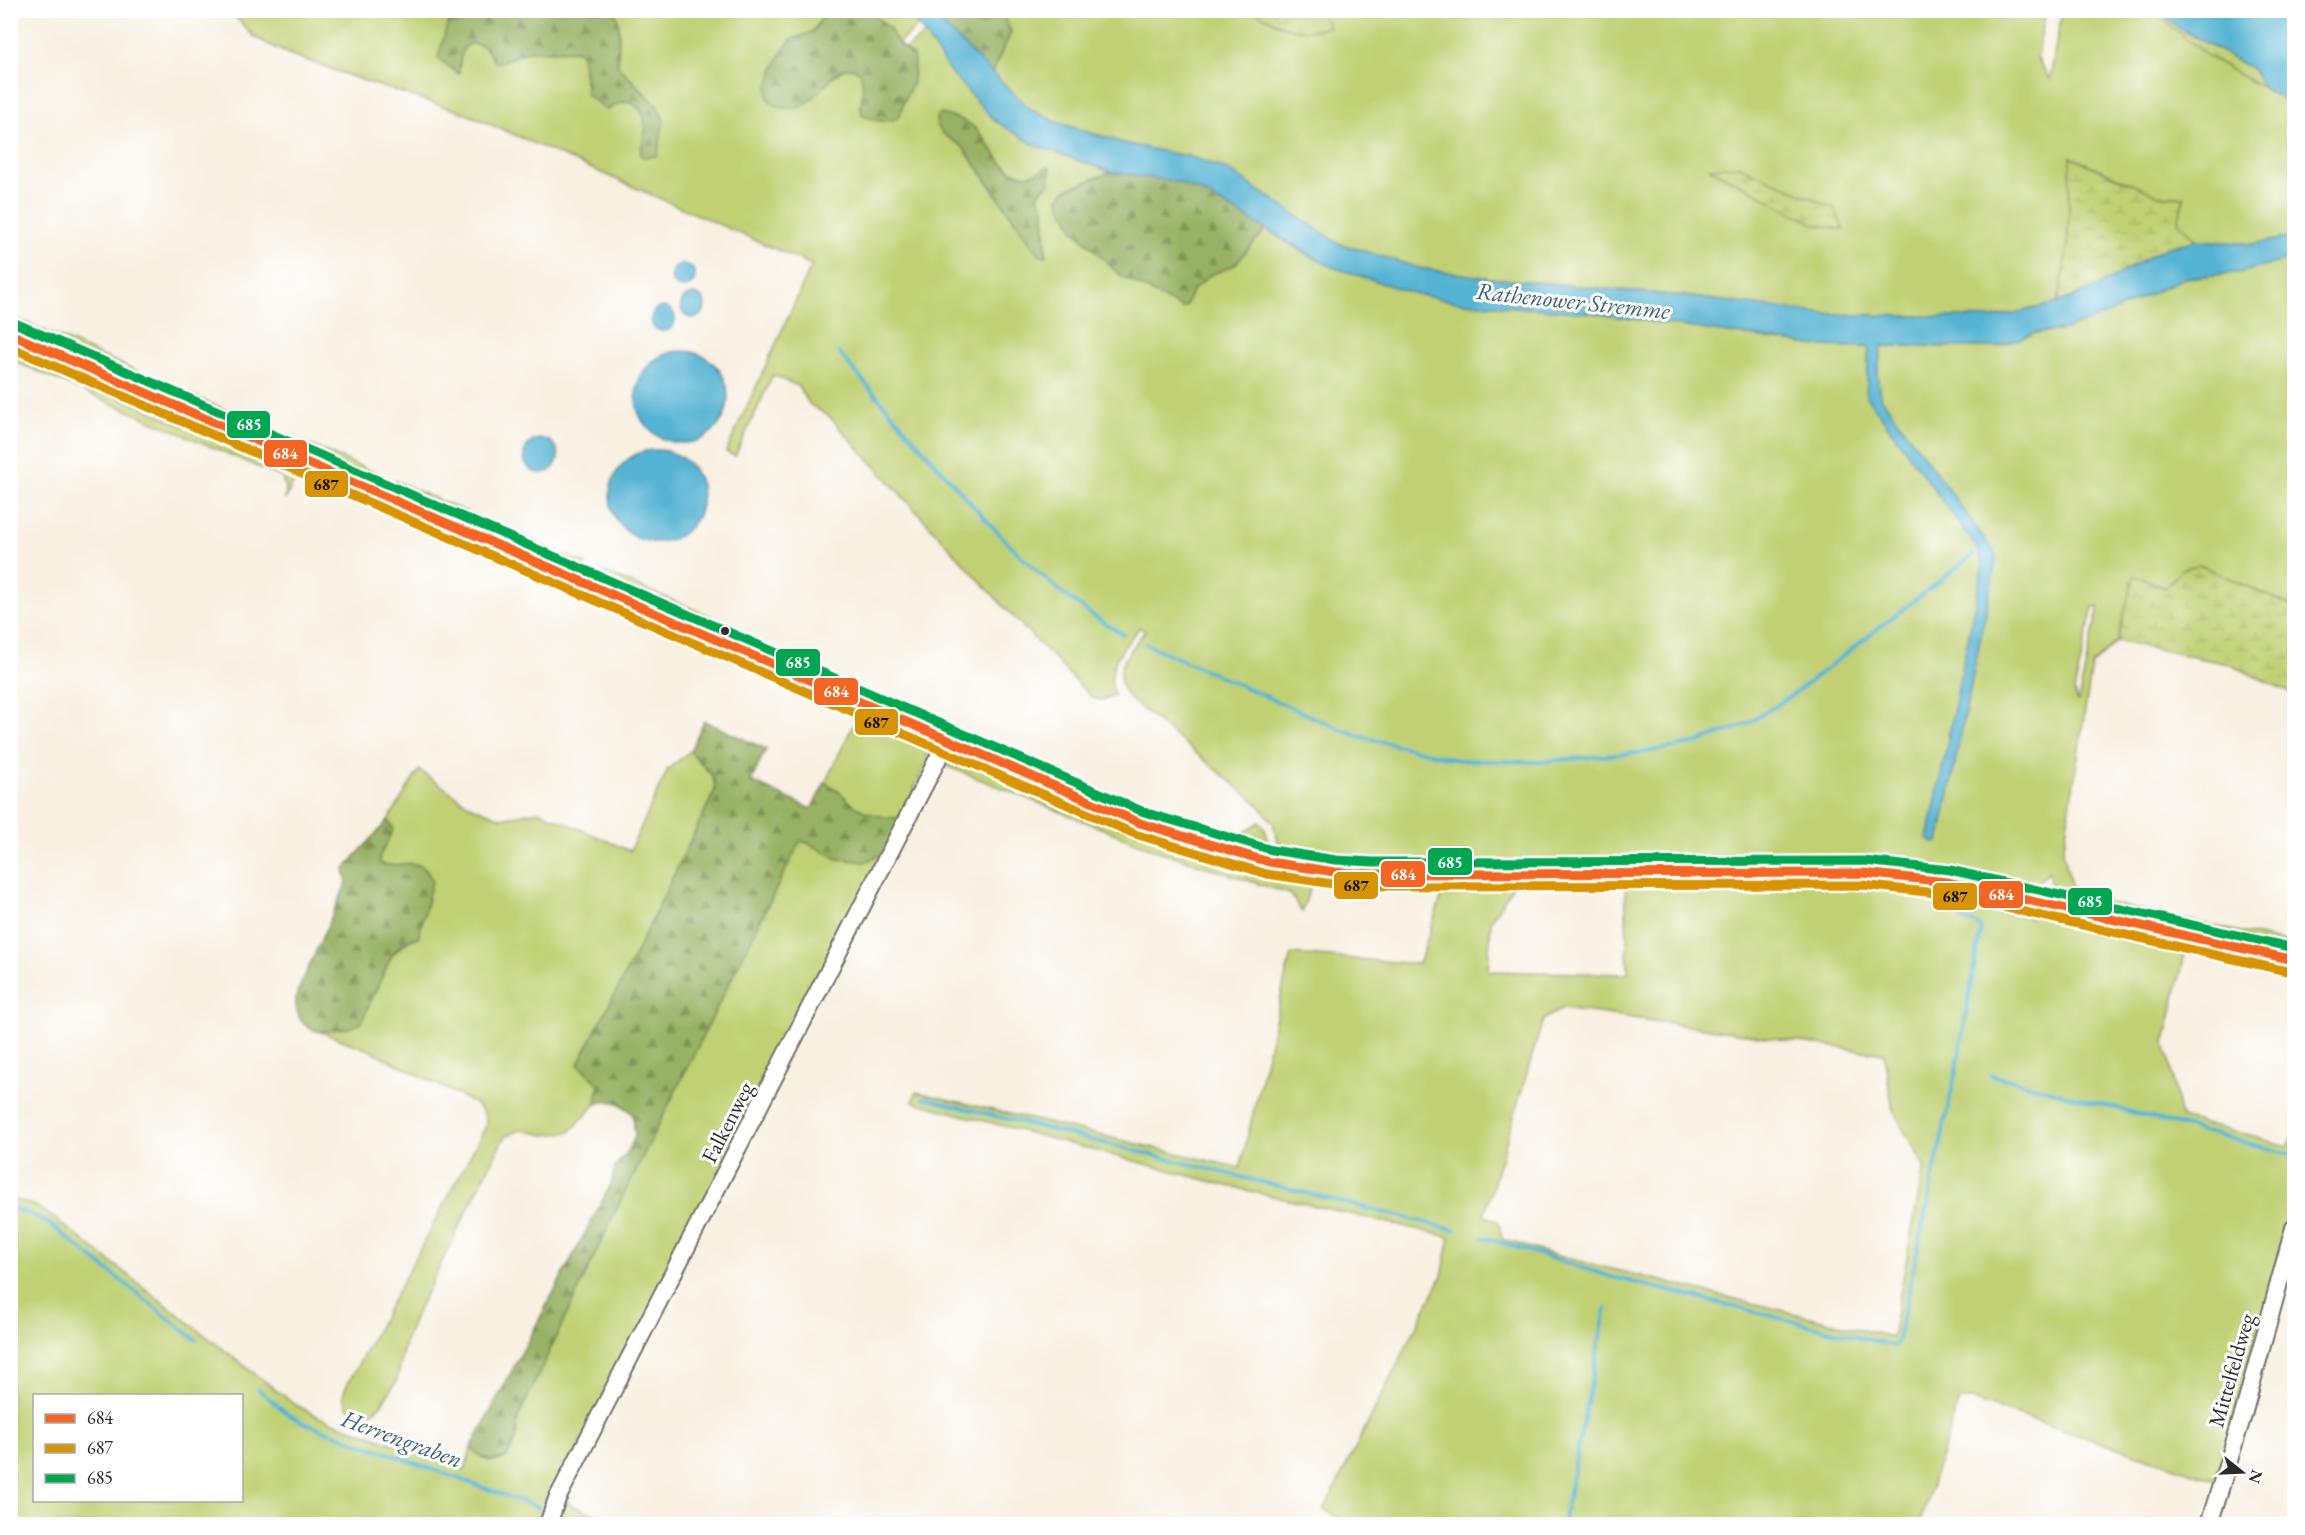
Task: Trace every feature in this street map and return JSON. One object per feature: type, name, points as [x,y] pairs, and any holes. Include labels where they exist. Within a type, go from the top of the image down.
[{"type":"main road","points":[[10,334],[1140,823],[1252,858],[1302,868],[1373,874],[1863,873],[1924,878],[2028,899],[2295,960]]},
{"type":"street","name":"Falkenweg","points":[[548,1524],[563,1488],[948,741]]},
{"type":"street","name":"Mittelfeldweg","points":[[2209,1524],[2295,1228]]},
{"type":"green space","points":[[1319,10],[2046,10],[2037,58],[2050,79],[2062,11],[2153,11],[2209,57],[2294,106],[2294,237],[2252,244],[2197,240],[2178,222],[2184,197],[2157,195],[2071,157],[2068,245],[2058,303],[1993,318],[1826,314],[1692,297],[1490,278],[1419,268],[1338,243],[1228,170],[1191,157],[1127,144],[1056,122],[1031,110],[992,73],[1011,32],[1001,11],[1254,11],[1286,28],[1321,12]]},
{"type":"green space","points":[[230,11],[520,11],[450,16],[459,73],[463,49],[471,44],[485,47],[495,62],[528,51],[577,50],[582,55],[587,95],[603,105],[631,102],[642,113],[646,126],[643,157],[657,156],[657,106],[618,66],[619,25],[615,11],[827,11],[813,30],[798,37],[825,86],[841,71],[847,68],[858,69],[864,83],[860,108],[900,116],[909,91],[912,54],[904,50],[925,34],[951,73],[969,93],[1035,145],[1111,172],[1067,189],[1059,198],[1075,231],[1186,306],[1191,291],[1210,275],[1234,265],[1266,229],[1312,258],[1456,302],[1591,313],[1818,346],[1869,347],[1866,396],[1977,548],[1983,564],[1928,839],[1933,843],[1939,841],[1996,561],[1995,554],[1880,396],[1877,374],[1882,346],[1996,347],[2036,333],[2065,330],[2184,278],[2243,272],[2294,260],[2294,607],[2199,565],[2182,569],[2165,589],[2134,576],[2117,641],[2092,665],[2063,852],[2072,889],[2092,899],[2294,944],[2294,954],[2051,898],[2049,871],[2029,892],[1978,880],[1335,866],[1282,855],[1273,823],[1258,804],[1129,698],[1120,679],[1120,670],[1145,630],[1139,628],[1113,667],[1114,695],[1102,700],[1091,697],[1003,606],[829,416],[810,405],[798,386],[773,375],[735,456],[726,452],[812,265],[462,112],[286,53],[254,37]],"holes":[[[940,114],[967,122],[975,128],[1000,160],[1014,172],[1036,175],[1050,167],[1049,184],[1038,195],[1044,210],[1046,255],[1039,255],[963,147],[954,140]],[[2099,606],[2078,701],[2077,701],[2074,691],[2093,607]]]},
{"type":"green space","points":[[520,11],[615,11],[619,25],[618,66],[657,106],[664,120],[657,156],[643,157],[640,154],[646,127],[641,109],[631,102],[624,101],[607,110],[587,95],[582,55],[577,50],[528,51],[499,63],[495,62],[485,47],[471,44],[463,49],[461,54],[459,74],[438,57],[450,16]]},
{"type":"green space","points":[[827,11],[870,11],[889,28],[898,43],[914,58],[913,82],[903,103],[900,116],[896,119],[881,121],[862,114],[862,78],[860,72],[850,68],[841,70],[833,76],[808,102],[797,107],[785,108],[772,104],[768,95],[770,79],[790,41],[795,37],[809,34],[816,28]]},
{"type":"green space","points":[[868,11],[903,11],[919,26],[898,43],[889,28]]},
{"type":"green space","points":[[952,11],[1001,11],[1011,32],[992,73],[940,22]]},
{"type":"green space","points":[[1254,11],[1319,11],[1329,27],[1307,31],[1298,30],[1273,22]]},
{"type":"green space","points":[[2153,11],[2158,11],[2179,28],[2254,70],[2263,88],[2209,57]]},
{"type":"green space","points":[[940,114],[960,119],[971,125],[1011,171],[1021,175],[1033,174],[1047,167],[1051,169],[1049,184],[1038,195],[1044,210],[1046,255],[1039,255],[963,147],[942,132],[936,118]]},
{"type":"green space","points":[[2070,157],[2157,195],[2184,197],[2178,222],[2197,240],[2165,248],[2095,288],[2058,303],[2068,245]]},
{"type":"green space","points":[[1739,166],[1834,208],[1844,230],[1814,224],[1709,168]]},
{"type":"green space","points":[[1111,172],[1178,182],[1202,192],[1266,229],[1234,265],[1210,275],[1192,291],[1186,306],[1182,308],[1121,276],[1075,231],[1060,203],[1059,198],[1067,189]]},
{"type":"green space","points":[[11,316],[296,441],[289,447],[11,326]]},
{"type":"green space","points":[[11,350],[297,475],[285,500],[286,488],[281,477],[11,360]]},
{"type":"green space","points":[[302,443],[378,474],[368,478],[301,453]]},
{"type":"green space","points":[[395,481],[586,564],[574,573],[400,493]]},
{"type":"green space","points":[[2199,565],[2294,607],[2294,694],[2228,664],[2117,641],[2134,575],[2165,588],[2182,569]]},
{"type":"green space","points":[[604,572],[709,616],[726,630],[945,729],[1110,798],[1240,842],[1243,841],[1246,831],[1260,822],[1267,836],[1267,847],[1265,850],[1149,819],[611,588]]},
{"type":"green space","points":[[856,719],[926,750],[928,759],[901,818],[871,814],[855,806],[825,783]]},
{"type":"green space","points":[[704,721],[766,749],[751,781],[811,809],[825,783],[855,806],[871,814],[901,818],[885,852],[865,862],[838,859],[800,841],[615,1212],[517,1420],[517,1435],[507,1457],[496,1460],[488,1459],[471,1448],[611,1184],[615,1166],[626,1154],[635,1137],[633,1115],[625,1107],[616,1103],[596,1104],[599,1084],[578,1064],[635,955],[714,793],[712,775],[690,751]]},
{"type":"green space","points":[[690,751],[712,776],[716,788],[635,955],[599,1084],[596,1104],[570,1132],[544,1135],[521,1130],[504,1137],[415,1316],[405,1341],[397,1381],[373,1412],[366,1415],[357,1413],[347,1407],[343,1396],[345,1389],[486,1126],[483,1112],[472,1102],[369,1050],[318,1031],[350,1028],[387,963],[396,951],[417,938],[432,880],[425,869],[380,864],[379,858],[393,827],[388,820],[419,770],[469,805],[501,818],[539,811],[630,851],[668,769]]},
{"type":"green space","points":[[964,756],[1314,877],[1302,912],[1290,894],[1155,850],[942,764]]},
{"type":"green space","points":[[388,820],[393,830],[379,858],[380,864],[415,864],[427,871],[432,880],[419,936],[402,943],[392,955],[361,1023],[347,1028],[323,1031],[312,1029],[299,1017],[296,1005],[297,993],[347,882],[344,869]]},
{"type":"green space","points":[[800,841],[838,859],[885,852],[541,1524],[11,1524],[10,1198],[35,1206],[49,1214],[296,1405],[319,1417],[465,1469],[471,1448],[490,1461],[504,1458],[515,1441],[517,1420],[615,1212]]},
{"type":"green space","points":[[1625,880],[1860,880],[1987,897],[1986,909],[2029,918],[2036,908],[2181,942],[2178,952],[2185,954],[2165,1042],[2181,1118],[2288,1146],[2294,1136],[2294,1202],[2215,1480],[1972,1400],[1959,1400],[1919,1524],[1351,1524],[1324,1510],[1442,1276],[1450,1237],[1228,1186],[913,1102],[916,1092],[1240,1168],[1291,954],[1419,964],[1446,883],[1514,884],[1491,920],[1488,971],[1628,974]],"holes":[[[1563,1008],[1884,1054],[1893,1111],[1924,1166],[1892,1337],[1554,1255],[1502,1239],[1499,1222],[1484,1215],[1543,1020]]]},
{"type":"green space","points":[[566,1494],[570,1505],[621,1524],[554,1524]]},
{"type":"water","name":"Rathenower Stremme","points":[[903,11],[932,11],[940,22],[1031,110],[1056,122],[1081,130],[1127,144],[1191,157],[1228,170],[1338,243],[1419,268],[1490,278],[1692,297],[1826,314],[1993,318],[2058,303],[2095,288],[2165,248],[2197,240],[2252,244],[2294,237],[2294,260],[2243,272],[2184,278],[2113,312],[2065,330],[2036,333],[1996,347],[1882,346],[1877,374],[1880,396],[1995,553],[1996,561],[1939,842],[1933,843],[1928,839],[1983,564],[1977,548],[1866,396],[1869,347],[1818,346],[1591,313],[1456,302],[1416,294],[1329,266],[1202,192],[1178,182],[1111,172],[1035,145],[995,121],[951,73],[919,26]]},
{"type":"water","points":[[2159,11],[2294,11],[2294,106],[2263,88],[2254,70],[2179,28]]},
{"type":"water","points":[[683,264],[692,267],[695,276],[692,285],[683,288],[674,285],[671,276],[674,267]]},
{"type":"water","points":[[693,294],[702,297],[705,306],[702,315],[693,318],[684,315],[681,306],[684,297]]},
{"type":"water","points":[[663,307],[672,310],[675,319],[672,328],[663,331],[654,328],[651,319],[654,310]]},
{"type":"water","points":[[673,351],[691,351],[708,358],[721,371],[728,388],[728,406],[721,423],[708,436],[691,443],[673,443],[656,436],[643,423],[636,406],[636,388],[643,371],[656,358]]},
{"type":"water","points":[[541,439],[553,444],[558,456],[553,468],[541,473],[529,468],[524,456],[529,444]]},
{"type":"water","points":[[647,450],[665,450],[682,457],[695,470],[702,487],[702,505],[695,522],[682,535],[665,542],[647,542],[630,535],[617,522],[610,505],[610,487],[617,470],[630,457]]},
{"type":"waterway","points":[[839,353],[1005,540],[1072,601],[1123,634]]},
{"type":"waterway","points":[[1146,644],[1345,731],[1458,760],[1538,762],[1645,752],[1693,744],[1747,724],[1791,696],[1973,555]]},
{"type":"waterway","points":[[1483,1237],[1612,1277],[1895,1346],[1898,1341],[1957,1066],[1981,928],[1976,923],[1961,920]]},
{"type":"waterway","points":[[1991,1075],[2293,1155]]},
{"type":"waterway","points":[[923,1098],[1455,1230]]},
{"type":"waterway","name":"Herrengraben","points":[[10,1207],[51,1225],[196,1340]]},
{"type":"waterway","points":[[1563,1524],[1606,1308]]},
{"type":"waterway","name":"Herrengraben","points":[[258,1389],[289,1415],[304,1423],[540,1508]]},
{"type":"waterway","name":"Herrengraben","points":[[561,1516],[586,1524]]},
{"type":"transit line","name":"685","points":[[15,323],[1144,812],[1272,850],[1336,860],[1373,862],[1864,861],[1950,870],[2294,948]]},
{"type":"transit line","name":"684","points":[[10,334],[1140,823],[1269,862],[1335,872],[1373,874],[1863,873],[1947,882],[2294,960]]},
{"type":"transit line","name":"687","points":[[10,347],[1135,834],[1267,874],[1333,884],[1373,886],[1862,885],[1945,894],[2291,972]]}]
